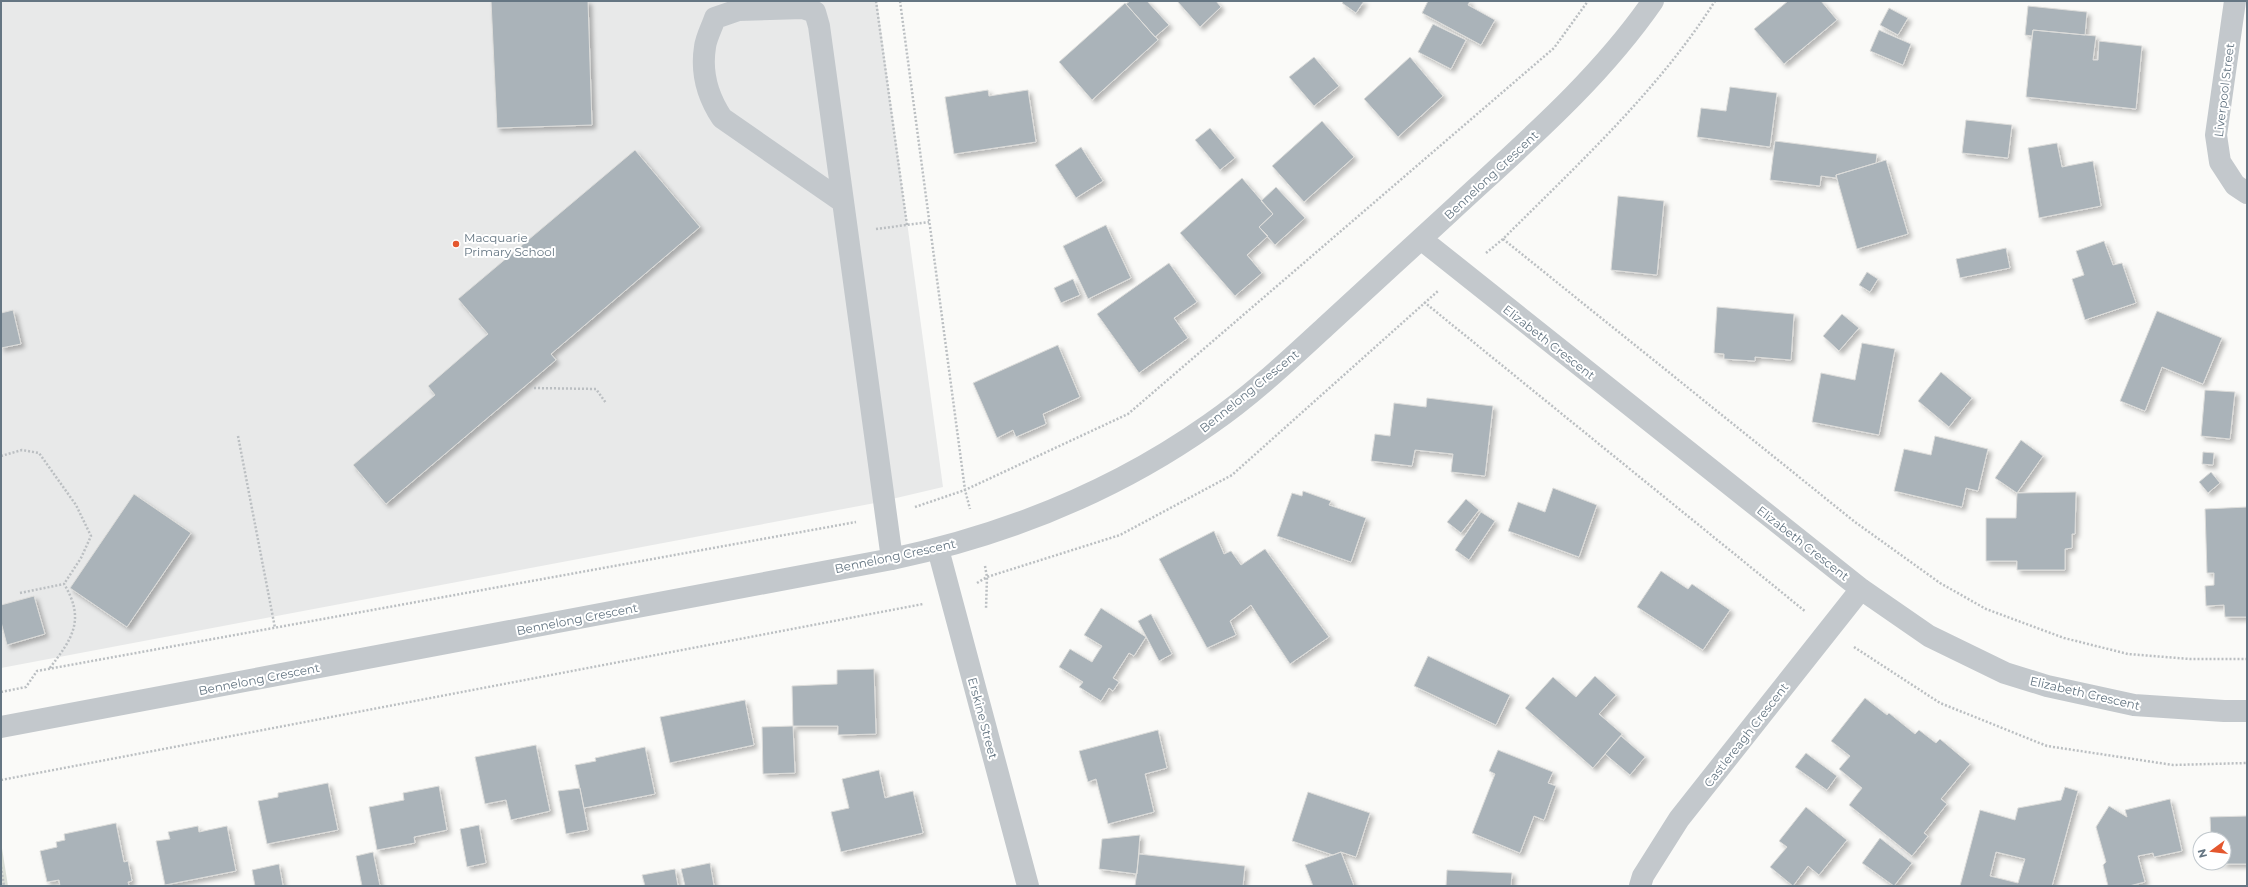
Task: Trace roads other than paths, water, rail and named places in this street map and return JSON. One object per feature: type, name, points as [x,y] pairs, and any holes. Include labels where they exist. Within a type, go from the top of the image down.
[{"type":"street","name":"Bennelong Crescent","points":[[1,727],[892,559],[938,549],[1033,519],[1126,477],[1211,424],[1287,362],[1575,96],[1636,26],[1653,1]]},
{"type":"street","name":"Liverpool Street","points":[[2235,1],[2216,135],[2220,162],[2235,185],[2247,193]]},
{"type":"street","points":[[843,202],[722,118],[712,103],[704,72],[705,47],[715,18],[738,10],[803,8],[815,12],[819,26],[892,559]]},
{"type":"street","name":"Elizabeth Crescent","points":[[1421,239],[1861,589],[1929,636],[2005,673],[2047,686],[2134,705],[2224,711],[2247,711]]},
{"type":"street","name":"Erskine Street","points":[[938,549],[1028,886]]},
{"type":"street","name":"Castlereagh Crescent","points":[[1640,886],[1643,876],[1679,819],[1861,589]]},
{"type":"place","name":"Macquarie Primary School","points":[[456,244]]}]
